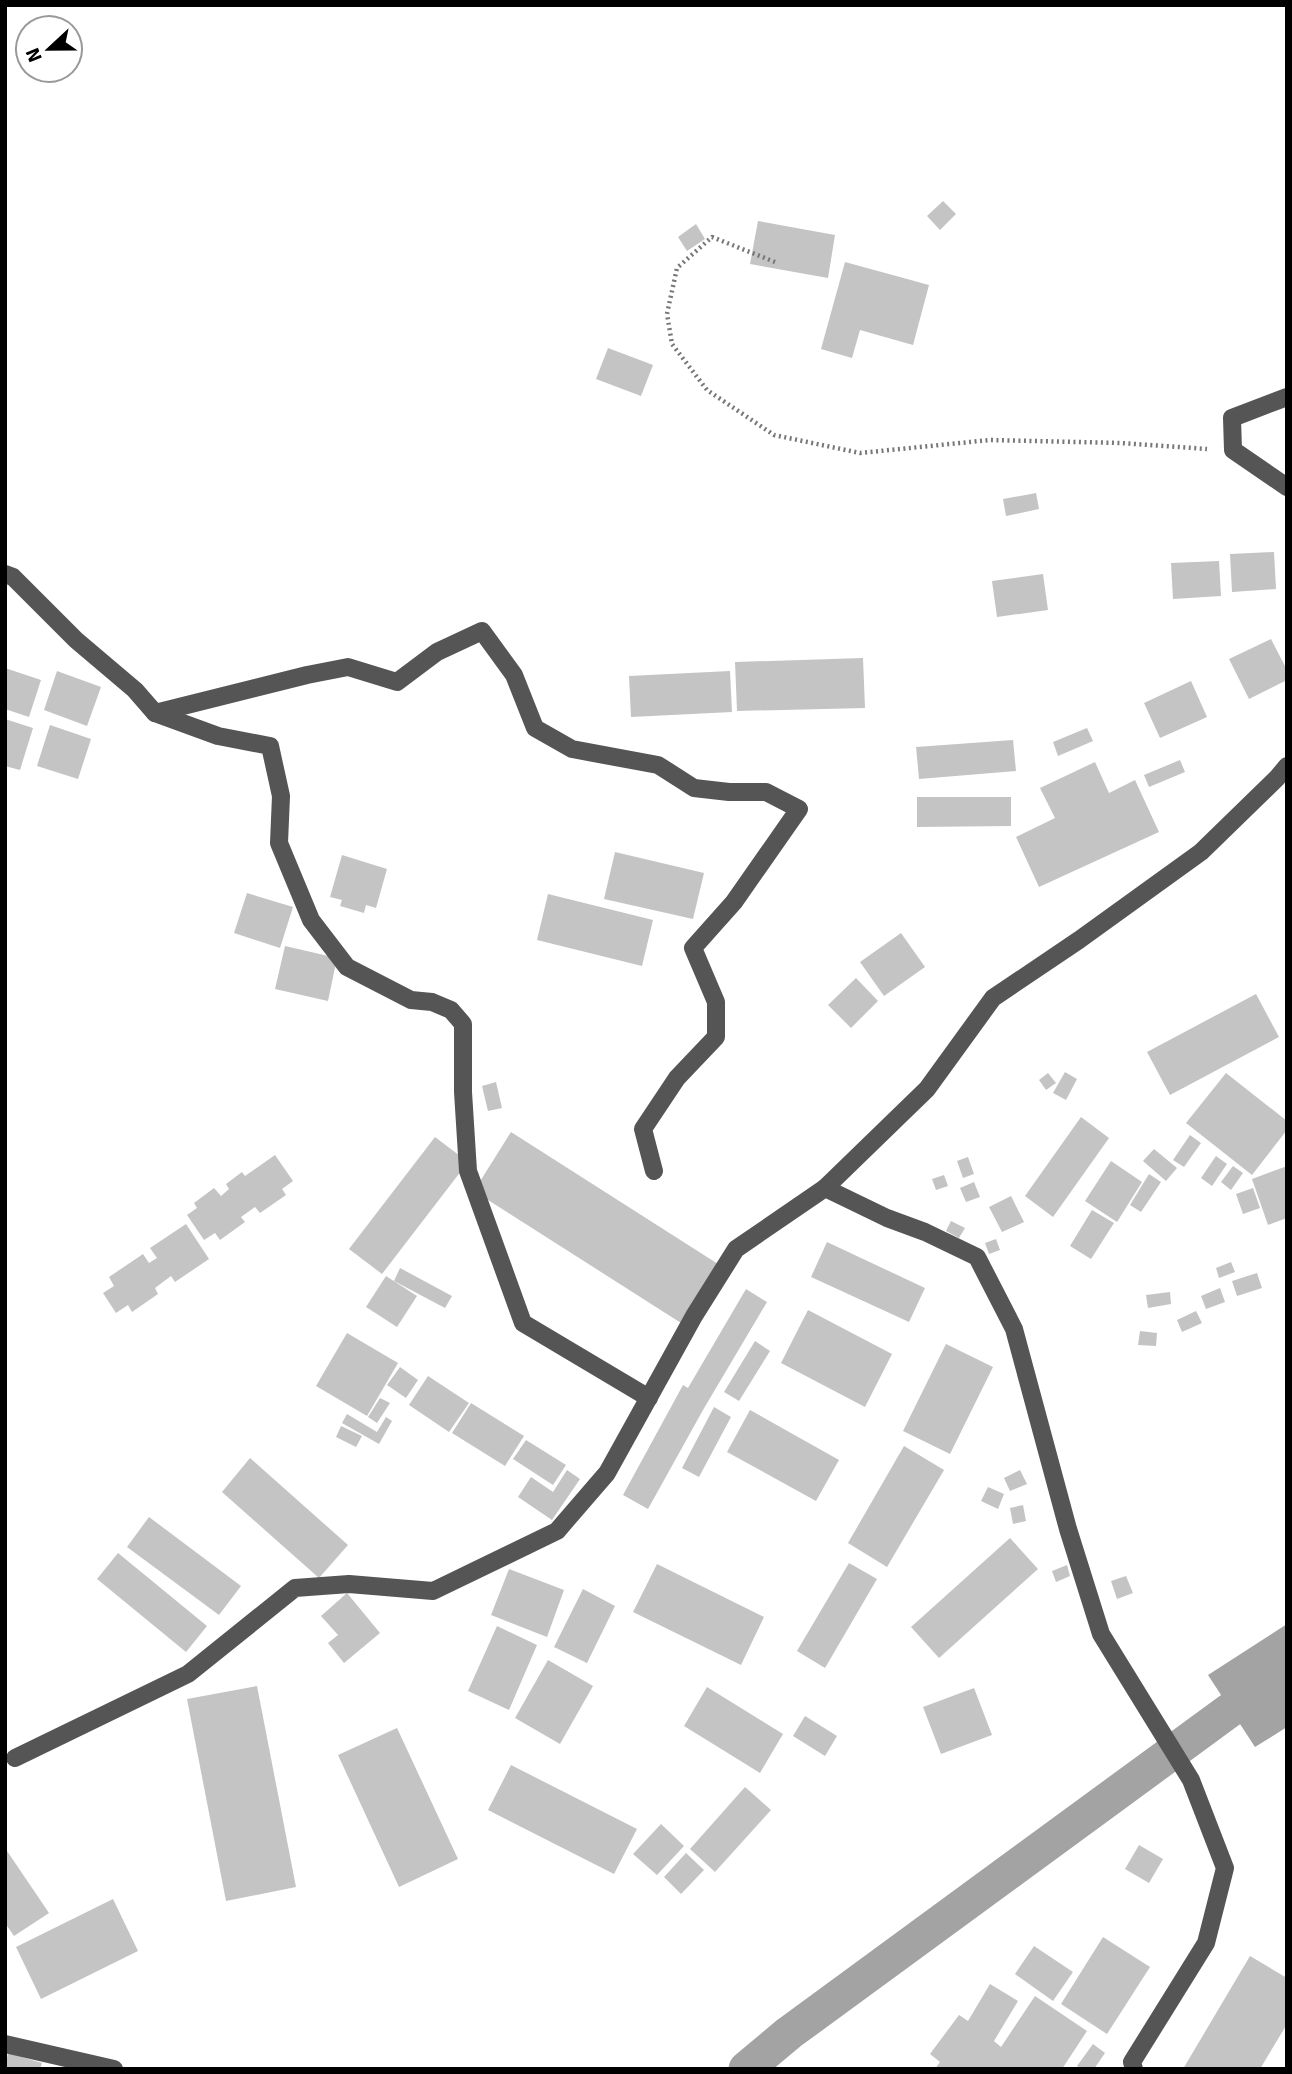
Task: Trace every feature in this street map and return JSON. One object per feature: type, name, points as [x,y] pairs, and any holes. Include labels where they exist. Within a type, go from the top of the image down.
[{"type":"street","points":[[1287,397],[1232,418],[1233,450],[1287,487]]},
{"type":"street","points":[[5,574],[13,577],[76,640],[135,690],[155,713],[218,736],[270,746],[281,796],[279,843],[311,920],[347,967],[411,1000],[432,1002],[452,1010],[463,1024],[463,1092],[468,1171],[523,1323],[649,1398]]},
{"type":"street","points":[[155,713],[348,667],[397,682],[437,652],[482,631],[514,675],[535,728],[572,749],[658,765],[694,788],[766,792],[799,809],[734,902],[693,948],[716,1002],[716,1037],[677,1077],[643,1129],[654,1171]]},
{"type":"street","points":[[15,1758],[188,1674],[295,1588],[349,1584],[433,1591],[557,1531],[607,1473],[694,1316],[737,1249],[825,1188],[927,1089],[993,998],[1201,852],[1278,778],[1287,766]]},
{"type":"street","points":[[825,1188],[887,1219],[925,1232],[977,1256],[1014,1329],[1068,1529],[1101,1634],[1191,1780],[1225,1868],[1206,1943],[1132,2062],[1133,2069]]},
{"type":"street","points":[[5,2044],[114,2069]]},
{"type":"path","points":[[775,262],[712,237],[677,268],[667,314],[672,344],[707,390],[774,435],[860,453],[990,440],[1121,443],[1233,450]]},
{"type":"shaded area","points":[[1287,1624],[1287,1727],[1255,1747],[1208,1675]]},
{"type":"building","points":[[943,201],[956,214],[940,230],[927,216]]},
{"type":"building","points":[[758,221],[835,235],[828,278],[750,264]]},
{"type":"building","points":[[696,224],[705,239],[687,251],[678,237]]},
{"type":"building","points":[[845,262],[929,285],[913,345],[860,330],[852,358],[821,349]]},
{"type":"building","points":[[608,348],[653,365],[641,396],[596,379]]},
{"type":"building","points":[[1036,493],[1039,509],[1006,516],[1003,499]]},
{"type":"building","points":[[1274,552],[1276,589],[1232,592],[1230,554]]},
{"type":"building","points":[[1219,561],[1221,596],[1173,599],[1171,563]]},
{"type":"building","points":[[1043,574],[1048,610],[997,617],[992,581]]},
{"type":"building","points":[[1271,639],[1287,670],[1287,680],[1249,699],[1229,659]]},
{"type":"building","points":[[863,658],[865,708],[737,711],[735,662]]},
{"type":"building","points":[[5,668],[41,680],[29,717],[5,709]]},
{"type":"building","points":[[57,671],[101,687],[87,726],[44,710]]},
{"type":"building","points":[[730,671],[732,712],[631,717],[629,676]]},
{"type":"building","points":[[1191,681],[1207,717],[1160,738],[1144,703]]},
{"type":"building","points":[[5,719],[33,728],[20,770],[5,766]]},
{"type":"building","points":[[50,725],[91,739],[78,779],[37,766]]},
{"type":"building","points":[[1087,728],[1093,741],[1058,756],[1053,742]]},
{"type":"building","points":[[1013,740],[1016,771],[919,779],[916,747]]},
{"type":"building","points":[[1180,760],[1185,772],[1149,787],[1144,775]]},
{"type":"building","points":[[1095,762],[1109,793],[1135,780],[1159,832],[1039,887],[1016,837],[1055,818],[1040,788]]},
{"type":"building","points":[[917,797],[1011,797],[1011,826],[917,827]]},
{"type":"building","points":[[615,852],[704,873],[693,919],[604,899]]},
{"type":"building","points":[[342,855],[387,869],[376,908],[366,905],[364,913],[340,906],[342,900],[330,897]]},
{"type":"building","points":[[247,893],[293,907],[280,948],[234,933]]},
{"type":"building","points":[[548,894],[653,920],[642,966],[537,940]]},
{"type":"building","points":[[901,933],[925,967],[884,996],[860,962]]},
{"type":"building","points":[[285,946],[337,958],[328,1001],[275,989]]},
{"type":"building","points":[[856,978],[878,1001],[851,1028],[828,1005]]},
{"type":"building","points":[[1256,994],[1279,1037],[1170,1095],[1147,1052]]},
{"type":"building","points":[[1065,1072],[1077,1079],[1066,1100],[1053,1093]]},
{"type":"building","points":[[1048,1073],[1056,1083],[1046,1090],[1039,1080]]},
{"type":"building","points":[[1226,1073],[1287,1121],[1287,1130],[1252,1175],[1186,1123]]},
{"type":"building","points":[[496,1082],[502,1108],[488,1111],[482,1086]]},
{"type":"building","points":[[1081,1117],[1109,1138],[1053,1217],[1025,1196]]},
{"type":"building","points":[[511,1132],[718,1264],[681,1323],[474,1191]]},
{"type":"building","points":[[1190,1135],[1201,1143],[1184,1167],[1173,1160]]},
{"type":"building","points":[[435,1137],[468,1162],[382,1274],[349,1249]]},
{"type":"building","points":[[1154,1149],[1177,1168],[1166,1181],[1143,1161]]},
{"type":"building","points":[[275,1155],[293,1181],[282,1189],[286,1195],[260,1213],[255,1207],[241,1217],[245,1222],[220,1240],[215,1233],[204,1240],[187,1215],[197,1208],[194,1203],[214,1188],[221,1196],[229,1189],[226,1184],[242,1172],[245,1176]]},
{"type":"building","points":[[1216,1156],[1227,1164],[1212,1186],[1201,1178]]},
{"type":"building","points":[[968,1157],[974,1174],[963,1178],[957,1161]]},
{"type":"building","points":[[1111,1161],[1142,1182],[1117,1222],[1085,1201]]},
{"type":"building","points":[[1233,1166],[1243,1173],[1231,1190],[1221,1182]]},
{"type":"building","points":[[1287,1166],[1287,1218],[1268,1225],[1252,1179]]},
{"type":"building","points":[[1149,1174],[1161,1182],[1141,1212],[1130,1205]]},
{"type":"building","points":[[944,1175],[948,1186],[936,1190],[932,1179]]},
{"type":"building","points":[[974,1182],[980,1197],[966,1202],[960,1188]]},
{"type":"building","points":[[1253,1188],[1260,1208],[1243,1214],[1236,1194]]},
{"type":"building","points":[[1011,1196],[1024,1222],[1002,1232],[989,1207]]},
{"type":"building","points":[[1092,1210],[1114,1223],[1091,1259],[1070,1246]]},
{"type":"building","points":[[951,1221],[965,1228],[959,1238],[946,1231]]},
{"type":"building","points":[[186,1224],[209,1259],[175,1282],[171,1276],[155,1288],[158,1294],[132,1312],[128,1305],[116,1313],[103,1293],[114,1286],[109,1277],[143,1254],[149,1263],[157,1258],[150,1248]]},
{"type":"building","points":[[996,1239],[1000,1250],[989,1254],[985,1243]]},
{"type":"building","points":[[827,1242],[925,1288],[909,1322],[811,1277]]},
{"type":"building","points":[[1231,1262],[1235,1272],[1219,1278],[1216,1268]]},
{"type":"building","points":[[400,1268],[452,1296],[445,1308],[394,1281]]},
{"type":"building","points":[[1257,1273],[1262,1288],[1237,1296],[1232,1281]]},
{"type":"building","points":[[386,1276],[417,1296],[397,1327],[366,1307]]},
{"type":"building","points":[[1220,1288],[1225,1302],[1206,1309],[1201,1296]]},
{"type":"building","points":[[746,1289],[767,1302],[648,1509],[623,1495],[683,1385],[688,1388]]},
{"type":"building","points":[[1170,1292],[1171,1304],[1148,1308],[1146,1295]]},
{"type":"building","points":[[808,1310],[892,1354],[865,1407],[781,1363]]},
{"type":"building","points":[[1196,1311],[1202,1323],[1182,1332],[1177,1320]]},
{"type":"building","points":[[1140,1331],[1157,1333],[1156,1346],[1138,1345]]},
{"type":"building","points":[[347,1333],[398,1363],[367,1416],[316,1386]]},
{"type":"building","points":[[755,1341],[770,1351],[739,1401],[724,1392]]},
{"type":"building","points":[[946,1344],[993,1367],[950,1454],[903,1431]]},
{"type":"building","points":[[400,1367],[418,1380],[406,1398],[387,1385]]},
{"type":"building","points":[[428,1376],[469,1403],[449,1432],[409,1405]]},
{"type":"building","points":[[380,1398],[390,1403],[377,1423],[368,1417]]},
{"type":"building","points":[[471,1403],[524,1436],[505,1466],[452,1433]]},
{"type":"building","points":[[714,1407],[731,1417],[699,1477],[682,1468]]},
{"type":"building","points":[[750,1410],[839,1460],[816,1501],[727,1452]]},
{"type":"building","points":[[347,1414],[377,1432],[386,1417],[392,1421],[379,1444],[342,1423]]},
{"type":"building","points":[[341,1426],[362,1436],[356,1447],[336,1437]]},
{"type":"building","points":[[526,1440],[566,1465],[553,1485],[513,1459]]},
{"type":"building","points":[[904,1446],[944,1470],[887,1567],[848,1543]]},
{"type":"building","points":[[250,1458],[348,1545],[319,1578],[222,1492]]},
{"type":"building","points":[[567,1470],[580,1479],[552,1520],[518,1497],[531,1477],[553,1492]]},
{"type":"building","points":[[1020,1470],[1027,1484],[1010,1491],[1004,1478]]},
{"type":"building","points":[[988,1487],[1004,1494],[998,1509],[981,1501]]},
{"type":"building","points":[[1023,1505],[1026,1521],[1013,1524],[1010,1508]]},
{"type":"building","points":[[149,1517],[241,1586],[219,1615],[127,1547]]},
{"type":"building","points":[[1010,1538],[1038,1569],[939,1658],[911,1627]]},
{"type":"building","points":[[118,1553],[207,1626],[186,1652],[97,1579]]},
{"type":"building","points":[[849,1563],[877,1579],[825,1668],[797,1651]]},
{"type":"building","points":[[657,1564],[764,1617],[741,1665],[633,1612]]},
{"type":"building","points":[[1067,1565],[1070,1576],[1056,1582],[1052,1571]]},
{"type":"building","points":[[509,1569],[564,1590],[547,1637],[491,1615]]},
{"type":"building","points":[[1126,1576],[1133,1593],[1117,1599],[1111,1581]]},
{"type":"building","points":[[583,1589],[615,1606],[587,1663],[554,1647]]},
{"type":"building","points":[[347,1593],[380,1633],[344,1663],[328,1643],[338,1635],[321,1616]]},
{"type":"building","points":[[497,1626],[537,1645],[509,1710],[468,1691]]},
{"type":"building","points":[[548,1660],[593,1686],[560,1744],[515,1718]]},
{"type":"building","points":[[257,1686],[296,1887],[226,1901],[187,1699]]},
{"type":"building","points":[[707,1687],[783,1734],[760,1773],[684,1726]]},
{"type":"building","points":[[974,1688],[992,1735],[941,1754],[923,1707]]},
{"type":"building","points":[[805,1716],[837,1736],[825,1756],[793,1736]]},
{"type":"building","points":[[397,1728],[458,1859],[399,1887],[338,1755]]},
{"type":"building","points":[[511,1765],[637,1829],[614,1874],[488,1810]]},
{"type":"building","points":[[745,1787],[771,1810],[715,1872],[690,1849]]},
{"type":"building","points":[[661,1824],[684,1846],[657,1875],[633,1854]]},
{"type":"building","points":[[1139,1845],[1163,1859],[1149,1883],[1125,1869]]},
{"type":"building","points":[[5,1848],[49,1913],[14,1936],[5,1923]]},
{"type":"building","points":[[686,1853],[704,1870],[681,1894],[664,1877]]},
{"type":"building","points":[[113,1899],[138,1951],[41,1999],[16,1947]]},
{"type":"building","points":[[1103,1937],[1150,1967],[1107,2034],[1061,2004]]},
{"type":"building","points":[[1034,1946],[1073,1972],[1053,2001],[1015,1974]]},
{"type":"building","points":[[1250,1956],[1287,1978],[1287,2024],[1260,2069],[1183,2069]]},
{"type":"building","points":[[990,1984],[1018,2001],[994,2041],[1001,2047],[1035,1996],[1087,2031],[1062,2069],[935,2069],[940,2062],[930,2054],[959,2015],[968,2021]]},
{"type":"building","points":[[1093,2044],[1105,2053],[1094,2069],[1081,2069],[1077,2066]]},
{"type":"building","points":[[8,2053],[42,2063],[40,2069],[5,2069]]},
{"type":"waterway","points":[[746,2069],[789,2033],[1230,1710]]}]
